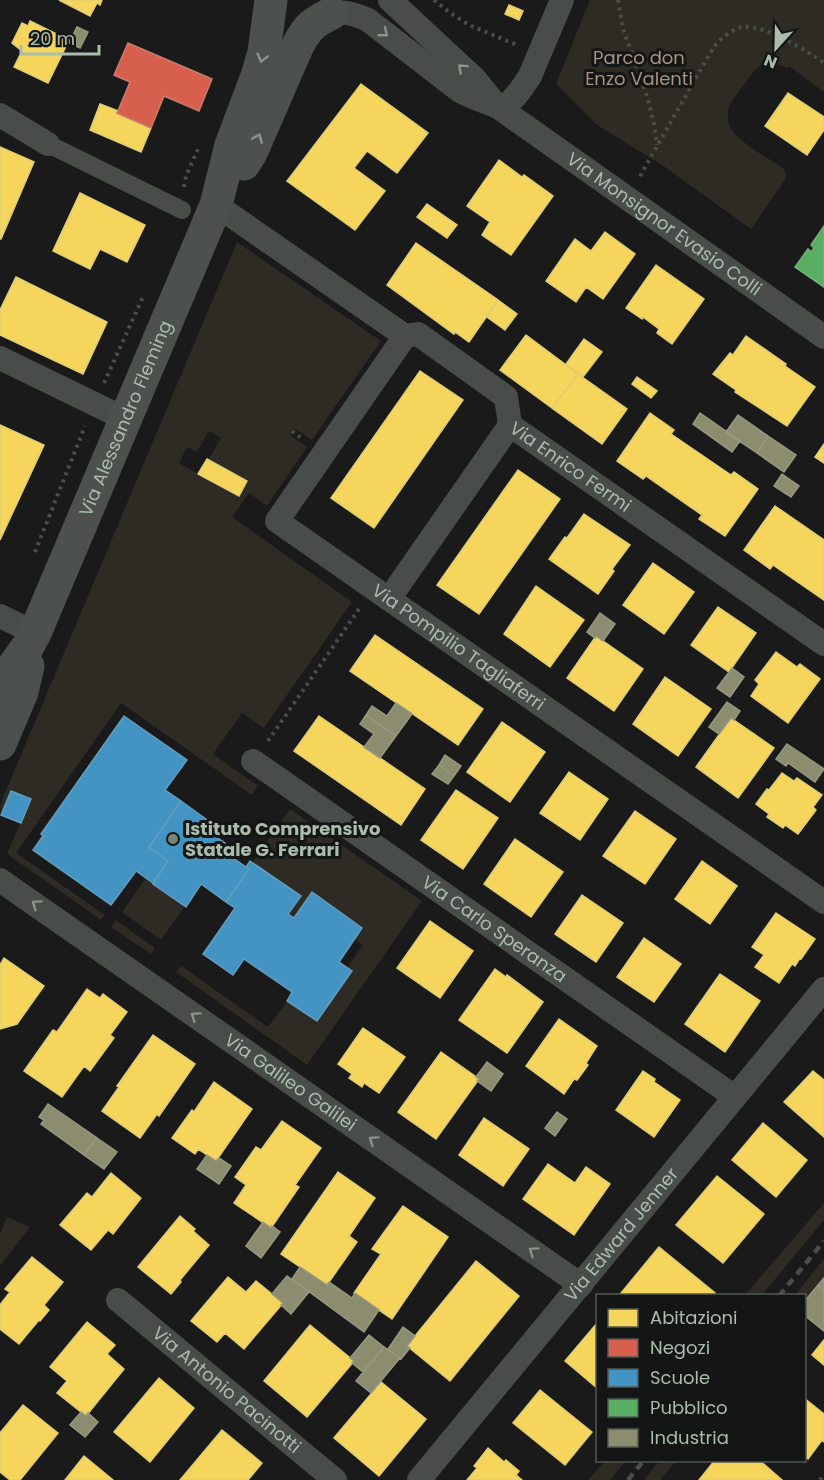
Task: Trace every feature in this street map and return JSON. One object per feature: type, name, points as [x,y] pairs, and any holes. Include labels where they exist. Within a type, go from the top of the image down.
[{"type":"main road","name":"Via Alessandro Fleming","points":[[0,690],[35,633],[216,205],[231,145],[264,52],[271,0],[286,11],[314,17],[342,6]]},
{"type":"main road","name":"Via Alessandro Fleming","points":[[216,205],[251,153],[306,30],[342,6]]},
{"type":"main road","name":"Via Alessandro Fleming","points":[[0,744],[25,684],[35,633]]},
{"type":"street","name":"Via Monsignor Evasio Colli","points":[[390,0],[475,79],[503,110]]},
{"type":"street","points":[[503,110],[526,82],[562,0]]},
{"type":"street","name":"Via Monsignor Evasio Colli","points":[[342,6],[339,12],[354,14],[368,20],[460,90],[475,99],[503,110],[824,337]]},
{"type":"street","points":[[0,115],[48,144],[182,210]]},
{"type":"street","name":"Via Enrico Fermi","points":[[216,205],[405,336],[418,334],[506,397],[510,425],[824,644]]},
{"type":"street","name":"Via Pompilio Tagliaferri","points":[[405,336],[277,521],[824,902]]},
{"type":"street","points":[[0,358],[111,412]]},
{"type":"street","points":[[382,594],[510,425]]},
{"type":"street","points":[[0,616],[35,633]]},
{"type":"street","name":"Via Carlo Speranza","points":[[253,761],[735,1097]]},
{"type":"street","name":"Via Galileo Galilei","points":[[0,880],[580,1285]]},
{"type":"street","name":"Via Edward Jenner","points":[[419,1480],[824,989]]},
{"type":"street","name":"Via Antonio Pacinotti","points":[[118,1300],[335,1480]]},
{"type":"path","points":[[434,0],[469,25],[540,54]]},
{"type":"path","points":[[618,0],[623,29],[646,93],[657,146]]},
{"type":"path","points":[[640,176],[713,48],[726,34],[743,27],[757,28],[795,44],[824,63]]},
{"type":"path","points":[[253,761],[382,594]]},
{"type":"path","points":[[820,1480],[824,1475]]},
{"type":"green space","name":"Parco don Enzo Valenti","points":[[590,0],[824,0],[824,92],[789,66],[787,68],[766,64],[756,69],[729,106],[728,121],[736,135],[784,169],[786,174],[785,180],[751,229],[662,165],[597,125],[556,84]]},
{"type":"green space","points":[[237,242],[381,341],[312,440],[294,428],[290,435],[307,447],[267,506],[249,493],[232,517],[352,602],[264,728],[242,713],[213,754],[258,786],[252,795],[121,703],[16,853],[105,915],[101,920],[7,854],[30,799],[11,791],[1,815],[0,805]],"holes":[[[209,431],[221,438],[209,459],[247,481],[239,496],[179,463],[187,447],[197,452]]]},
{"type":"green space","points":[[290,809],[422,901],[307,1065],[176,972],[181,966],[268,1027],[287,1001],[317,1021],[352,972],[347,968],[363,945],[354,939],[362,927],[312,892],[294,918],[288,914],[301,897],[252,863]]},
{"type":"green space","points":[[146,878],[185,906],[161,940],[122,912]]},
{"type":"green space","points":[[116,920],[155,948],[151,954],[111,927]]},
{"type":"green space","points":[[824,1203],[824,1220],[763,1294],[746,1294]]},
{"type":"green space","points":[[7,1217],[30,1227],[0,1266],[0,1234]]},
{"type":"green space","points":[[824,1259],[824,1278],[806,1301],[806,1294],[796,1294]]},
{"type":"green space","points":[[604,1462],[625,1462],[610,1480],[588,1480]]},
{"type":"green space","points":[[658,1462],[675,1462],[660,1480],[644,1480]]},
{"type":"building: Abitazioni","points":[[59,0],[102,0],[100,5],[97,3],[90,16]]},
{"type":"building: Abitazioni","points":[[509,5],[523,11],[519,20],[505,14]]},
{"type":"building: Abitazioni","points":[[30,21],[69,40],[48,83],[14,67],[22,51],[12,43],[22,23],[28,26]]},
{"type":"building: Abitazioni","points":[[361,84],[428,133],[397,173],[367,151],[354,168],[385,191],[355,230],[287,181]]},
{"type":"building: Abitazioni","points":[[788,93],[824,117],[824,130],[807,155],[765,126]]},
{"type":"building: Abitazioni","points":[[100,104],[151,128],[141,152],[90,130]]},
{"type":"building: Abitazioni","points":[[0,147],[34,162],[1,239],[0,239]]},
{"type":"building: Abitazioni","points":[[499,160],[553,196],[511,255],[482,235],[490,222],[467,206]]},
{"type":"building: Abitazioni","points":[[80,193],[145,225],[127,262],[100,249],[90,269],[53,251]]},
{"type":"building: Abitazioni","points":[[427,204],[457,225],[447,238],[417,217]]},
{"type":"building: Abitazioni","points":[[605,232],[635,254],[603,299],[586,287],[576,302],[546,281],[575,239],[591,251]]},
{"type":"building: Abitazioni","points":[[416,243],[498,300],[469,342],[455,332],[454,334],[387,285]]},
{"type":"building: Abitazioni","points":[[656,265],[704,299],[672,344],[657,333],[659,329],[626,308]]},
{"type":"building: Abitazioni","points":[[16,277],[107,322],[83,374],[0,335],[0,310]]},
{"type":"building: Abitazioni","points":[[498,300],[517,314],[505,330],[487,317]]},
{"type":"building: Abitazioni","points":[[526,335],[578,374],[552,408],[500,370]]},
{"type":"building: Abitazioni","points":[[746,336],[815,387],[787,426],[735,392],[736,390],[713,374],[730,353],[733,355]]},
{"type":"building: Abitazioni","points":[[584,339],[602,352],[583,377],[566,364]]},
{"type":"building: Abitazioni","points":[[420,371],[463,400],[374,528],[331,498]]},
{"type":"building: Abitazioni","points":[[578,374],[627,409],[602,444],[552,408]]},
{"type":"building: Abitazioni","points":[[637,377],[657,391],[651,398],[632,384]]},
{"type":"building: Abitazioni","points":[[650,413],[674,430],[671,434],[731,475],[734,472],[758,489],[725,536],[699,519],[702,515],[646,476],[643,479],[617,461]]},
{"type":"building: Abitazioni","points":[[0,425],[44,445],[0,540]]},
{"type":"building: Abitazioni","points":[[824,444],[824,463],[815,457]]},
{"type":"building: Abitazioni","points":[[207,459],[247,481],[239,496],[198,474]]},
{"type":"building: Abitazioni","points":[[518,470],[560,499],[479,614],[437,585]]},
{"type":"building: Abitazioni","points":[[775,506],[824,540],[824,600],[773,565],[770,569],[744,550]]},
{"type":"building: Abitazioni","points":[[584,514],[630,545],[612,569],[614,571],[598,594],[549,559]]},
{"type":"building: Abitazioni","points":[[653,563],[694,592],[664,634],[623,605]]},
{"type":"building: Abitazioni","points":[[536,586],[584,620],[550,667],[504,634]]},
{"type":"building: Abitazioni","points":[[718,607],[756,633],[729,672],[691,645]]},
{"type":"building: Abitazioni","points":[[375,635],[483,709],[458,745],[350,671]]},
{"type":"building: Abitazioni","points":[[596,636],[643,669],[614,711],[567,678]]},
{"type":"building: Abitazioni","points":[[776,652],[797,667],[800,664],[820,679],[788,723],[751,696],[759,684],[755,680]]},
{"type":"building: Abitazioni","points":[[665,677],[711,709],[678,756],[633,724]]},
{"type":"building: Abitazioni","points":[[319,716],[425,789],[401,825],[294,751]]},
{"type":"building: Abitazioni","points":[[731,718],[774,748],[738,798],[696,767]]},
{"type":"building: Abitazioni","points":[[502,722],[545,752],[510,802],[467,772]]},
{"type":"building: Abitazioni","points":[[569,772],[608,799],[580,840],[540,813]]},
{"type":"building: Abitazioni","points":[[782,773],[794,781],[797,778],[822,795],[813,807],[816,810],[798,834],[785,825],[783,828],[767,817],[769,814],[756,804]]},
{"type":"building: Abitazioni","points":[[456,790],[498,818],[463,869],[421,840]]},
{"type":"building: Abitazioni","points":[[635,811],[676,839],[645,884],[603,856]]},
{"type":"building: Abitazioni","points":[[515,839],[563,872],[531,917],[484,884]]},
{"type":"building: Abitazioni","points":[[702,861],[737,886],[710,924],[675,899]]},
{"type":"building: Abitazioni","points":[[582,895],[623,923],[596,962],[555,934]]},
{"type":"building: Abitazioni","points":[[776,913],[815,939],[795,966],[792,964],[779,983],[755,967],[764,955],[752,947]]},
{"type":"building: Abitazioni","points":[[430,921],[473,951],[440,998],[397,968]]},
{"type":"building: Abitazioni","points":[[644,938],[681,964],[654,1002],[617,977]]},
{"type":"building: Abitazioni","points":[[4,958],[44,986],[17,1024],[0,1029],[0,965]]},
{"type":"building: Abitazioni","points":[[495,969],[506,977],[507,975],[543,1002],[507,1053],[459,1020]]},
{"type":"building: Abitazioni","points":[[720,974],[760,1001],[725,1052],[685,1024]]},
{"type":"building: Abitazioni","points":[[87,989],[100,998],[103,994],[127,1012],[110,1035],[114,1038],[90,1071],[84,1066],[62,1097],[24,1071],[53,1030],[57,1032]]},
{"type":"building: Abitazioni","points":[[559,1019],[597,1046],[586,1063],[588,1065],[577,1080],[574,1079],[564,1094],[526,1066]]},
{"type":"building: Abitazioni","points":[[363,1028],[405,1057],[379,1093],[364,1083],[362,1087],[349,1078],[352,1074],[338,1064]]},
{"type":"building: Abitazioni","points":[[153,1035],[195,1064],[159,1116],[157,1114],[140,1138],[102,1111]]},
{"type":"building: Abitazioni","points":[[441,1052],[479,1079],[436,1139],[398,1112]]},
{"type":"building: Abitazioni","points":[[643,1071],[655,1079],[654,1082],[680,1100],[654,1137],[616,1110]]},
{"type":"building: Abitazioni","points":[[813,1071],[824,1080],[824,1137],[784,1102]]},
{"type":"building: Abitazioni","points":[[214,1082],[252,1109],[216,1161],[198,1149],[195,1154],[172,1138],[192,1110],[194,1112]]},
{"type":"building: Abitazioni","points":[[484,1118],[529,1149],[503,1186],[459,1155]]},
{"type":"building: Abitazioni","points":[[282,1121],[321,1148],[295,1185],[299,1187],[271,1228],[234,1203],[246,1185],[235,1177],[256,1147],[261,1150]]},
{"type":"building: Abitazioni","points":[[763,1123],[807,1160],[776,1197],[732,1160]]},
{"type":"building: Abitazioni","points":[[548,1164],[575,1183],[586,1167],[610,1184],[574,1235],[523,1199]]},
{"type":"building: Abitazioni","points":[[338,1172],[375,1198],[349,1236],[357,1242],[327,1285],[281,1254]]},
{"type":"building: Abitazioni","points":[[111,1173],[141,1198],[113,1234],[108,1230],[91,1250],[60,1225],[87,1193],[92,1197]]},
{"type":"building: Abitazioni","points":[[717,1176],[764,1214],[723,1263],[676,1225]]},
{"type":"building: Abitazioni","points":[[403,1206],[448,1237],[392,1319],[354,1293],[381,1254],[372,1249]]},
{"type":"building: Abitazioni","points":[[180,1216],[209,1245],[171,1294],[138,1267]]},
{"type":"building: Abitazioni","points":[[659,1247],[715,1293],[622,1294]]},
{"type":"building: Abitazioni","points":[[32,1257],[63,1282],[44,1305],[49,1310],[19,1344],[0,1329],[0,1305],[10,1292],[5,1289]]},
{"type":"building: Abitazioni","points":[[476,1261],[519,1296],[450,1381],[407,1346]]},
{"type":"building: Abitazioni","points":[[228,1277],[246,1292],[256,1281],[283,1303],[244,1349],[225,1333],[217,1342],[191,1321]]},
{"type":"building: Abitazioni","points":[[87,1322],[115,1345],[107,1354],[124,1369],[86,1416],[57,1393],[67,1381],[50,1367]]},
{"type":"building: Abitazioni","points":[[596,1324],[596,1387],[565,1361]]},
{"type":"building: Abitazioni","points":[[310,1325],[354,1361],[307,1417],[264,1381]]},
{"type":"building: Abitazioni","points":[[824,1340],[824,1365],[812,1355]]},
{"type":"building: Abitazioni","points":[[159,1378],[194,1408],[150,1462],[114,1432]]},
{"type":"building: Abitazioni","points":[[381,1382],[426,1419],[379,1476],[334,1438]]},
{"type":"building: Abitazioni","points":[[540,1390],[592,1432],[565,1465],[513,1423]]},
{"type":"building: Abitazioni","points":[[806,1400],[824,1414],[824,1442],[822,1440],[808,1459],[806,1458]]},
{"type":"building: Abitazioni","points":[[23,1405],[58,1433],[20,1480],[10,1480],[0,1472],[0,1433]]},
{"type":"building: Abitazioni","points":[[222,1430],[262,1463],[248,1480],[180,1480]]},
{"type":"building: Abitazioni","points":[[488,1448],[519,1471],[516,1475],[522,1480],[467,1480],[477,1468],[474,1466]]},
{"type":"building: Abitazioni","points":[[84,1456],[113,1480],[65,1480]]},
{"type":"building: Abitazioni","points":[[713,1462],[761,1462],[782,1480],[699,1480]]},
{"type":"building: Negozi","points":[[128,43],[212,79],[199,111],[164,96],[151,128],[117,113],[130,82],[114,75]]},
{"type":"building: Scuole","points":[[124,716],[187,760],[165,790],[181,801],[149,847],[168,861],[153,883],[136,871],[111,905],[33,850],[43,836],[41,834]]},
{"type":"building: Scuole","points":[[11,791],[31,799],[21,823],[1,815]]},
{"type":"building: Scuole","points":[[181,801],[214,825],[209,832],[228,845],[224,852],[249,869],[226,902],[201,884],[186,907],[153,884],[168,861],[149,847]]},
{"type":"building: Scuole","points":[[250,861],[301,896],[288,914],[294,918],[312,892],[362,928],[339,962],[352,971],[317,1021],[287,1001],[292,992],[244,959],[233,975],[203,954],[235,908],[226,902],[249,869],[246,867]]},
{"type":"building: Pubblico","points":[[824,226],[824,287],[795,267],[808,249],[811,252],[814,248],[811,245]]},
{"type":"building: Industria","points":[[77,27],[88,32],[80,48],[69,43]]},
{"type":"building: Industria","points":[[700,413],[740,441],[732,452],[693,424]]},
{"type":"building: Industria","points":[[738,415],[768,436],[757,453],[726,432]]},
{"type":"building: Industria","points":[[768,436],[796,455],[784,472],[757,453]]},
{"type":"building: Industria","points":[[782,474],[799,486],[791,497],[774,486]]},
{"type":"building: Industria","points":[[600,613],[615,624],[603,641],[587,632]]},
{"type":"building: Industria","points":[[732,668],[744,677],[730,697],[717,688]]},
{"type":"building: Industria","points":[[727,702],[740,711],[734,720],[731,718],[719,734],[709,727]]},
{"type":"building: Industria","points":[[396,703],[412,714],[396,736],[366,715],[372,706],[387,716]]},
{"type":"building: Industria","points":[[366,715],[396,736],[380,758],[364,747],[374,734],[360,724]]},
{"type":"building: Industria","points":[[787,744],[824,769],[815,782],[788,763],[786,766],[776,759]]},
{"type":"building: Industria","points":[[445,755],[461,766],[454,776],[439,765]]},
{"type":"building: Industria","points":[[439,765],[454,776],[448,784],[432,774]]},
{"type":"building: Industria","points":[[487,1062],[503,1074],[491,1091],[477,1081],[479,1079],[476,1077]]},
{"type":"building: Industria","points":[[48,1104],[97,1138],[84,1155],[41,1124],[44,1120],[39,1117]]},
{"type":"building: Industria","points":[[557,1112],[567,1119],[555,1136],[545,1128]]},
{"type":"building: Industria","points":[[97,1138],[117,1152],[104,1169],[84,1155]]},
{"type":"building: Industria","points":[[207,1155],[216,1161],[219,1158],[231,1166],[219,1184],[197,1169]]},
{"type":"building: Industria","points":[[263,1222],[280,1232],[261,1258],[246,1246]]},
{"type":"building: Industria","points":[[300,1267],[327,1285],[329,1282],[352,1298],[355,1293],[379,1310],[364,1332],[292,1279]]},
{"type":"building: Industria","points":[[287,1276],[309,1292],[291,1314],[272,1294]]},
{"type":"building: Industria","points":[[824,1278],[824,1290],[818,1285]]},
{"type":"building: Industria","points":[[818,1285],[824,1290],[824,1331],[806,1317],[806,1300]]},
{"type":"building: Industria","points":[[403,1327],[415,1336],[407,1346],[410,1348],[401,1359],[388,1349]]},
{"type":"building: Industria","points":[[369,1335],[384,1347],[363,1372],[352,1363],[354,1361],[350,1358]]},
{"type":"building: Industria","points":[[384,1347],[400,1358],[371,1393],[356,1381]]},
{"type":"building: Industria","points":[[81,1412],[86,1416],[88,1413],[98,1422],[85,1437],[70,1425]]},
{"type":"railway","points":[[781,1294],[824,1241]]},
{"type":"railway","points":[[628,1480],[642,1462]]},
{"type":"place","name":"Istituto Comprensivo Statale G. Ferrari","points":[[173,839]]}]
